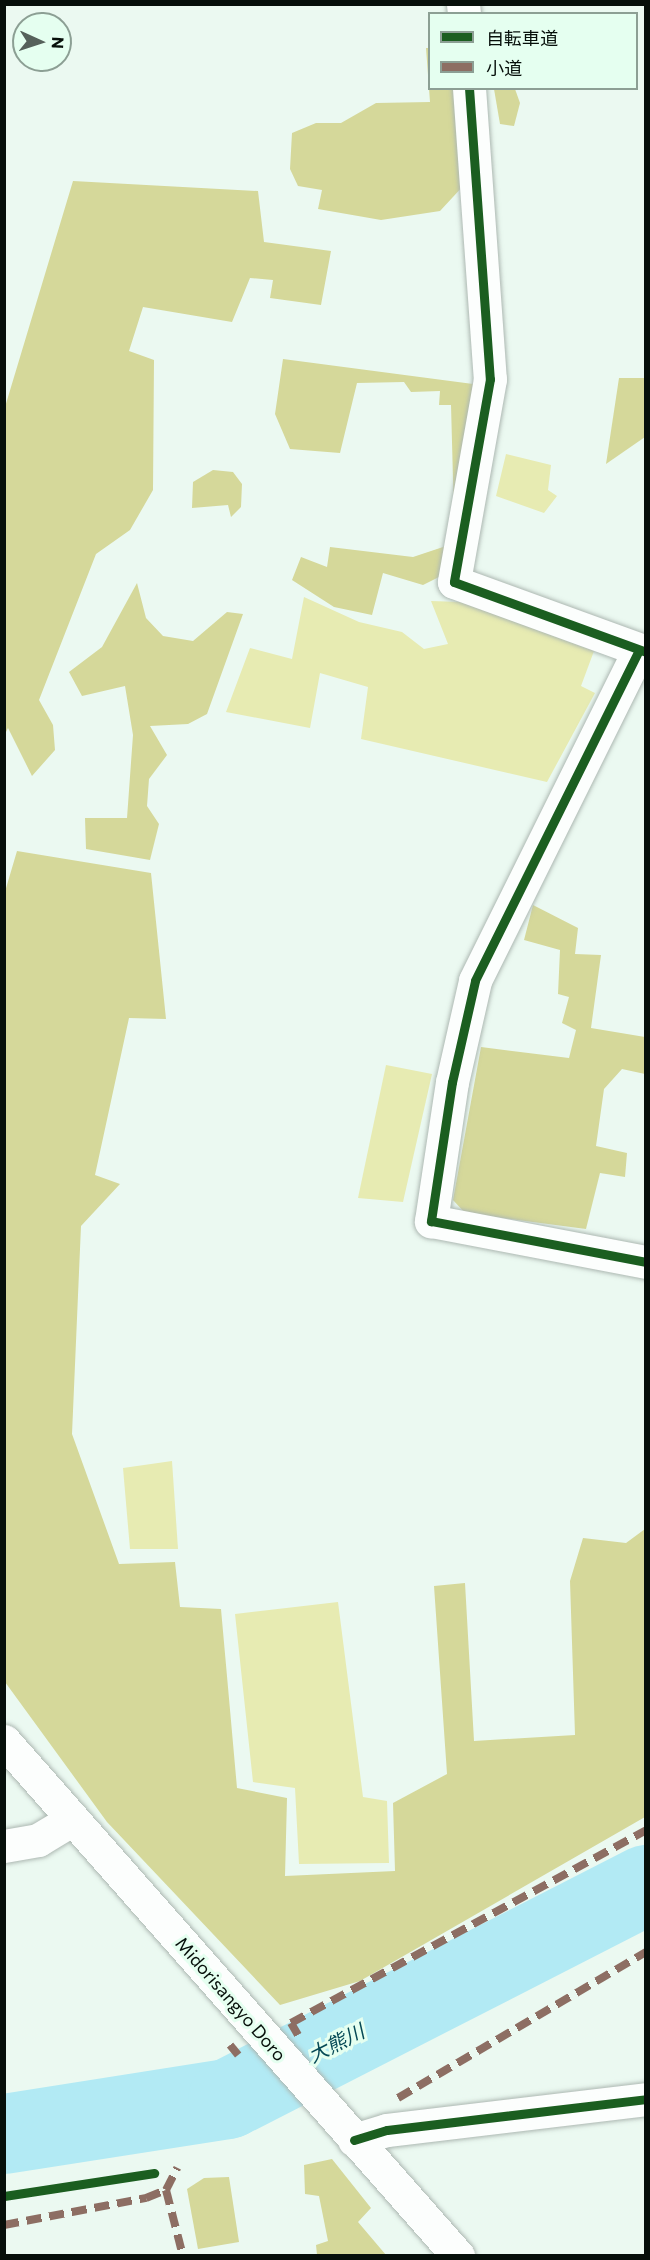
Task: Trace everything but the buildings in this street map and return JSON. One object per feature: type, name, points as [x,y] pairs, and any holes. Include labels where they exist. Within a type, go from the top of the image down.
[{"type":"street","points":[[469,90],[490,379],[454,582],[642,651],[476,981],[453,1082],[431,1221],[645,1262]]},
{"type":"street","name":"Midorisangyo Doro","points":[[4,1741],[71,1820],[458,2256]]},
{"type":"street","points":[[4,1846],[38,1840],[71,1820]]},
{"type":"street","points":[[354,2140],[387,2130],[645,2099]]},
{"type":"green space","points":[[426,48],[428,48],[428,75]]},
{"type":"green space","points":[[429,90],[458,90],[465,184],[440,211],[381,220],[318,209],[322,190],[298,186],[290,169],[292,133],[316,123],[341,123],[376,103],[430,102]]},
{"type":"green space","points":[[494,90],[515,90],[520,103],[514,126],[500,124]]},
{"type":"green space","points":[[73,181],[258,191],[264,242],[331,251],[321,305],[270,298],[273,280],[250,278],[232,322],[143,307],[129,351],[154,360],[153,490],[130,530],[96,554],[39,700],[53,725],[55,750],[32,776],[8,728],[5,734],[5,407]]},
{"type":"green space","points":[[283,359],[473,384],[454,516],[451,405],[439,405],[440,391],[411,392],[404,382],[357,383],[340,453],[290,449],[275,414]]},
{"type":"green space","points":[[619,378],[645,378],[645,437],[606,464]]},
{"type":"green space","points":[[506,454],[551,465],[548,490],[557,496],[544,513],[496,496]]},
{"type":"green space","points":[[213,470],[233,472],[242,484],[241,507],[231,517],[228,505],[192,508],[193,482]]},
{"type":"green space","points":[[446,546],[445,574],[423,585],[383,573],[372,615],[334,607],[292,580],[301,557],[327,567],[330,547],[413,557]]},
{"type":"green space","points":[[137,583],[146,618],[163,636],[193,641],[227,612],[243,614],[207,714],[188,724],[150,726],[167,755],[149,779],[147,806],[159,824],[150,860],[86,849],[85,818],[127,818],[133,735],[125,686],[82,696],[69,672],[102,647]]},
{"type":"green space","points":[[304,597],[359,622],[402,632],[424,649],[448,644],[431,601],[461,602],[594,651],[581,686],[595,693],[547,782],[361,739],[368,687],[320,673],[310,728],[226,712],[250,648],[292,659]]},
{"type":"green space","points":[[17,851],[151,873],[166,1019],[129,1018],[95,1175],[120,1184],[81,1226],[72,1434],[119,1564],[175,1562],[180,1607],[221,1609],[237,1788],[287,1798],[285,1876],[395,1871],[393,1803],[447,1774],[434,1586],[465,1583],[474,1741],[575,1735],[570,1581],[583,1538],[626,1543],[645,1529],[645,1817],[360,1981],[280,2005],[107,1822],[5,1682],[4,895]]},
{"type":"green space","points":[[533,905],[578,928],[575,954],[601,955],[591,1028],[645,1037],[645,1074],[622,1069],[604,1089],[596,1146],[627,1153],[625,1177],[600,1173],[586,1229],[465,1213],[453,1200],[481,1047],[569,1058],[576,1030],[562,1023],[569,997],[558,994],[560,950],[524,940]]},
{"type":"green space","points":[[386,1065],[432,1074],[403,1202],[358,1198]]},
{"type":"green space","points":[[172,1461],[178,1549],[130,1549],[123,1468]]},
{"type":"green space","points":[[338,1602],[363,1797],[387,1801],[389,1863],[299,1864],[295,1788],[253,1782],[235,1614]]},
{"type":"green space","points":[[332,2159],[371,2208],[358,2222],[386,2255],[317,2255],[316,2245],[328,2241],[319,2196],[305,2194],[304,2165]]},
{"type":"green space","points":[[229,2177],[239,2242],[198,2249],[187,2189],[204,2178]]},
{"type":"waterway","name":"大熊川","points":[[4,2134],[228,2099],[646,1885]]},
{"type":"marked path","points":[[298,2035],[291,2023],[646,1830]]},
{"type":"marked path","points":[[398,2098],[646,1952]]},
{"type":"marked path","points":[[230,2045],[238,2055]]},
{"type":"marked path","points":[[4,2225],[146,2198],[166,2190],[177,2168]]},
{"type":"marked path","points":[[166,2190],[183,2256]]},
{"type":"cycle path","points":[[469,90],[490,379],[454,582],[646,652]]},
{"type":"cycle path","points":[[639,650],[475,981],[452,1082],[431,1221],[646,1262]]},
{"type":"cycle path","points":[[354,2140],[387,2130],[646,2099]]},
{"type":"cycle path","points":[[4,2196],[154,2173]]}]
